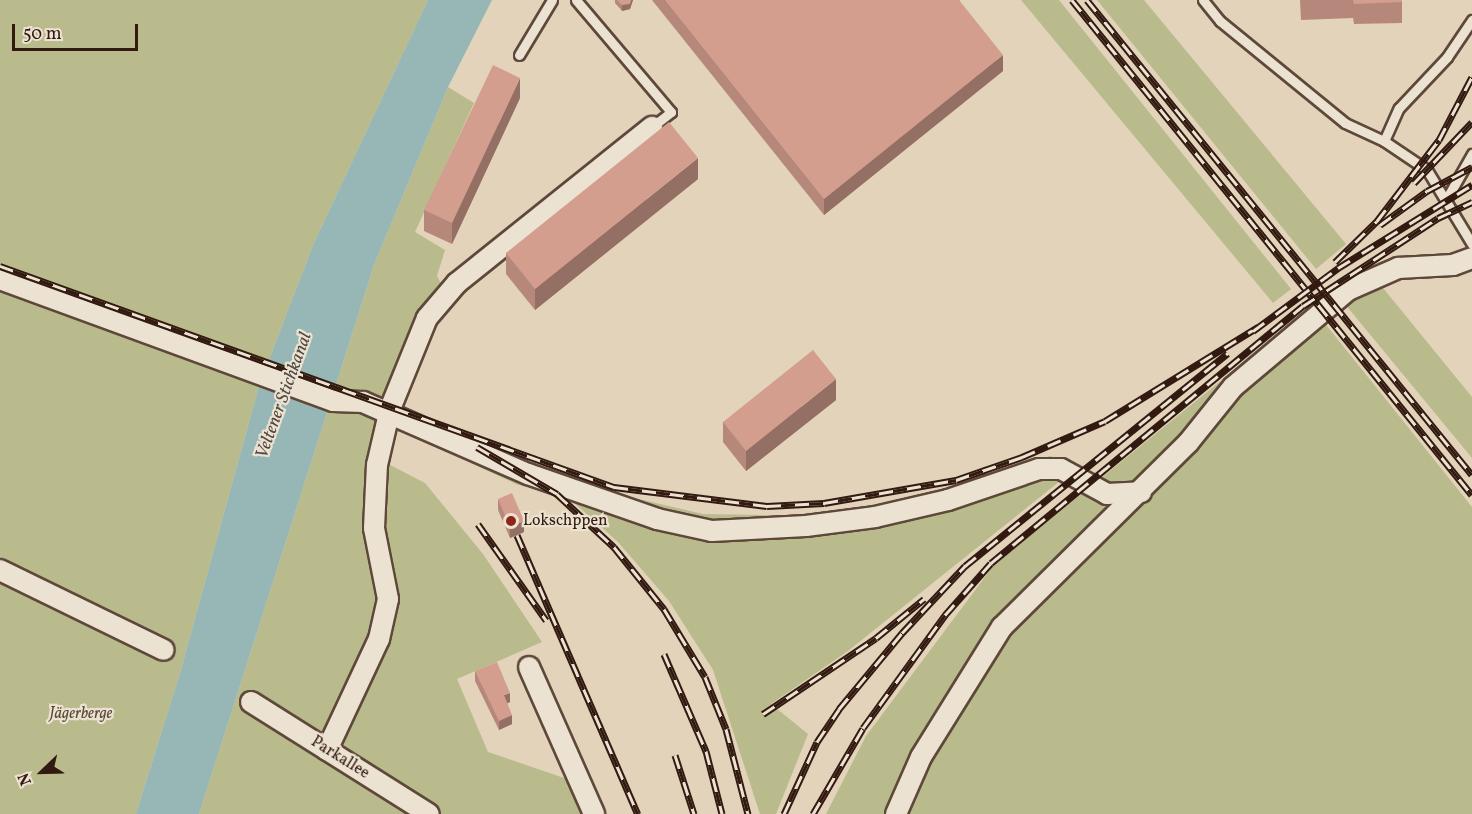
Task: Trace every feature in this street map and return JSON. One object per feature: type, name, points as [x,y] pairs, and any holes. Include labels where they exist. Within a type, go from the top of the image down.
[{"type":"street","points":[[327,750],[379,639],[388,599],[374,528],[377,465],[389,412],[427,318],[457,283],[652,127]]},
{"type":"street","points":[[896,814],[921,757],[1002,627],[1141,492],[1188,443],[1233,387],[1347,290],[1398,268],[1453,265],[1472,258]]},
{"type":"street","points":[[0,279],[333,401],[363,402],[528,474],[657,519],[712,531],[806,526],[875,517],[948,501],[1039,469],[1060,469],[1107,494],[1141,492]]},
{"type":"street","points":[[0,570],[164,650]]},
{"type":"street","points":[[529,667],[594,814]]},
{"type":"street","name":"Parkallee","points":[[251,702],[429,814]]},
{"type":"lane","points":[[519,55],[552,0]]},
{"type":"lane","points":[[576,0],[671,112],[652,127]]},
{"type":"lane","points":[[1203,0],[1220,21],[1345,123],[1384,141],[1427,170],[1447,198],[1472,244]]},
{"type":"lane","points":[[1384,141],[1399,108],[1448,57],[1472,20]]},
{"type":"lane","points":[[1447,198],[1472,154]]},
{"type":"green space","name":"Jägerberge","points":[[0,0],[428,0],[313,245],[259,386],[180,673],[136,814],[0,814]]},
{"type":"green space","points":[[1021,0],[1059,0],[1291,289],[1273,303]]},
{"type":"green space","points":[[1097,0],[1144,0],[1346,244],[1316,269]]},
{"type":"green space","points":[[448,87],[474,103],[415,232],[445,250],[437,276],[451,302],[433,327],[403,403],[402,413],[604,491],[703,514],[827,516],[956,487],[1050,456],[1080,465],[848,651],[771,704],[808,734],[776,814],[760,814],[713,670],[669,601],[618,542],[571,500],[516,484],[398,429],[390,465],[425,483],[483,554],[542,642],[457,679],[488,752],[567,779],[588,814],[199,814],[374,265]]},
{"type":"green space","points":[[1370,272],[1472,397],[1472,458],[1344,303],[1323,321],[1472,507],[1472,814],[826,814],[866,736],[994,565],[1282,331]]},
{"type":"water","name":"Veltener Stichkanal","points":[[428,0],[492,0],[448,87],[374,265],[199,814],[136,814],[180,673],[259,386],[313,245]]},
{"type":"building","points":[[617,0],[631,0],[630,4],[622,5]]},
{"type":"building","points":[[665,0],[959,0],[1003,55],[824,199]]},
{"type":"building","points":[[1353,0],[1402,0],[1402,2],[1354,4]]},
{"type":"building","points":[[493,65],[520,78],[452,223],[424,210]]},
{"type":"building","points":[[669,122],[698,158],[535,289],[506,253]]},
{"type":"building","points":[[813,350],[836,379],[746,451],[723,422]]},
{"type":"building","points":[[512,493],[524,521],[510,527],[498,499]]},
{"type":"building","points":[[497,662],[510,693],[504,695],[512,715],[499,721],[475,671]]},
{"type":"railway","points":[[1072,0],[1472,495]]},
{"type":"railway","points":[[1087,0],[1472,475]]},
{"type":"railway","points":[[1335,262],[1377,221],[1439,140],[1472,77]]},
{"type":"railway","points":[[1414,183],[1472,122]]},
{"type":"railway","points":[[1380,225],[1427,191],[1472,167]]},
{"type":"railway","points":[[1253,331],[1338,268],[1472,185]]},
{"type":"railway","points":[[813,814],[863,728],[945,615],[991,563],[1303,306],[1438,218],[1472,202]]},
{"type":"railway","points":[[0,266],[614,487],[767,506],[824,503],[956,480],[1022,457],[1105,421],[1258,327]]},
{"type":"railway","points":[[784,814],[817,742],[839,709],[902,633],[965,566],[1228,353]]},
{"type":"railway","points":[[477,447],[557,494],[614,547],[664,609],[705,677],[726,729],[748,814]]},
{"type":"railway","points":[[478,524],[546,620]]},
{"type":"railway","points":[[517,535],[638,814]]},
{"type":"railway","points":[[763,714],[876,638],[924,599]]},
{"type":"railway","points":[[664,654],[706,751],[722,814]]},
{"type":"railway","points":[[675,755],[694,814]]},
{"type":"place","name":"Lokschppen","points":[[511,521]]}]
